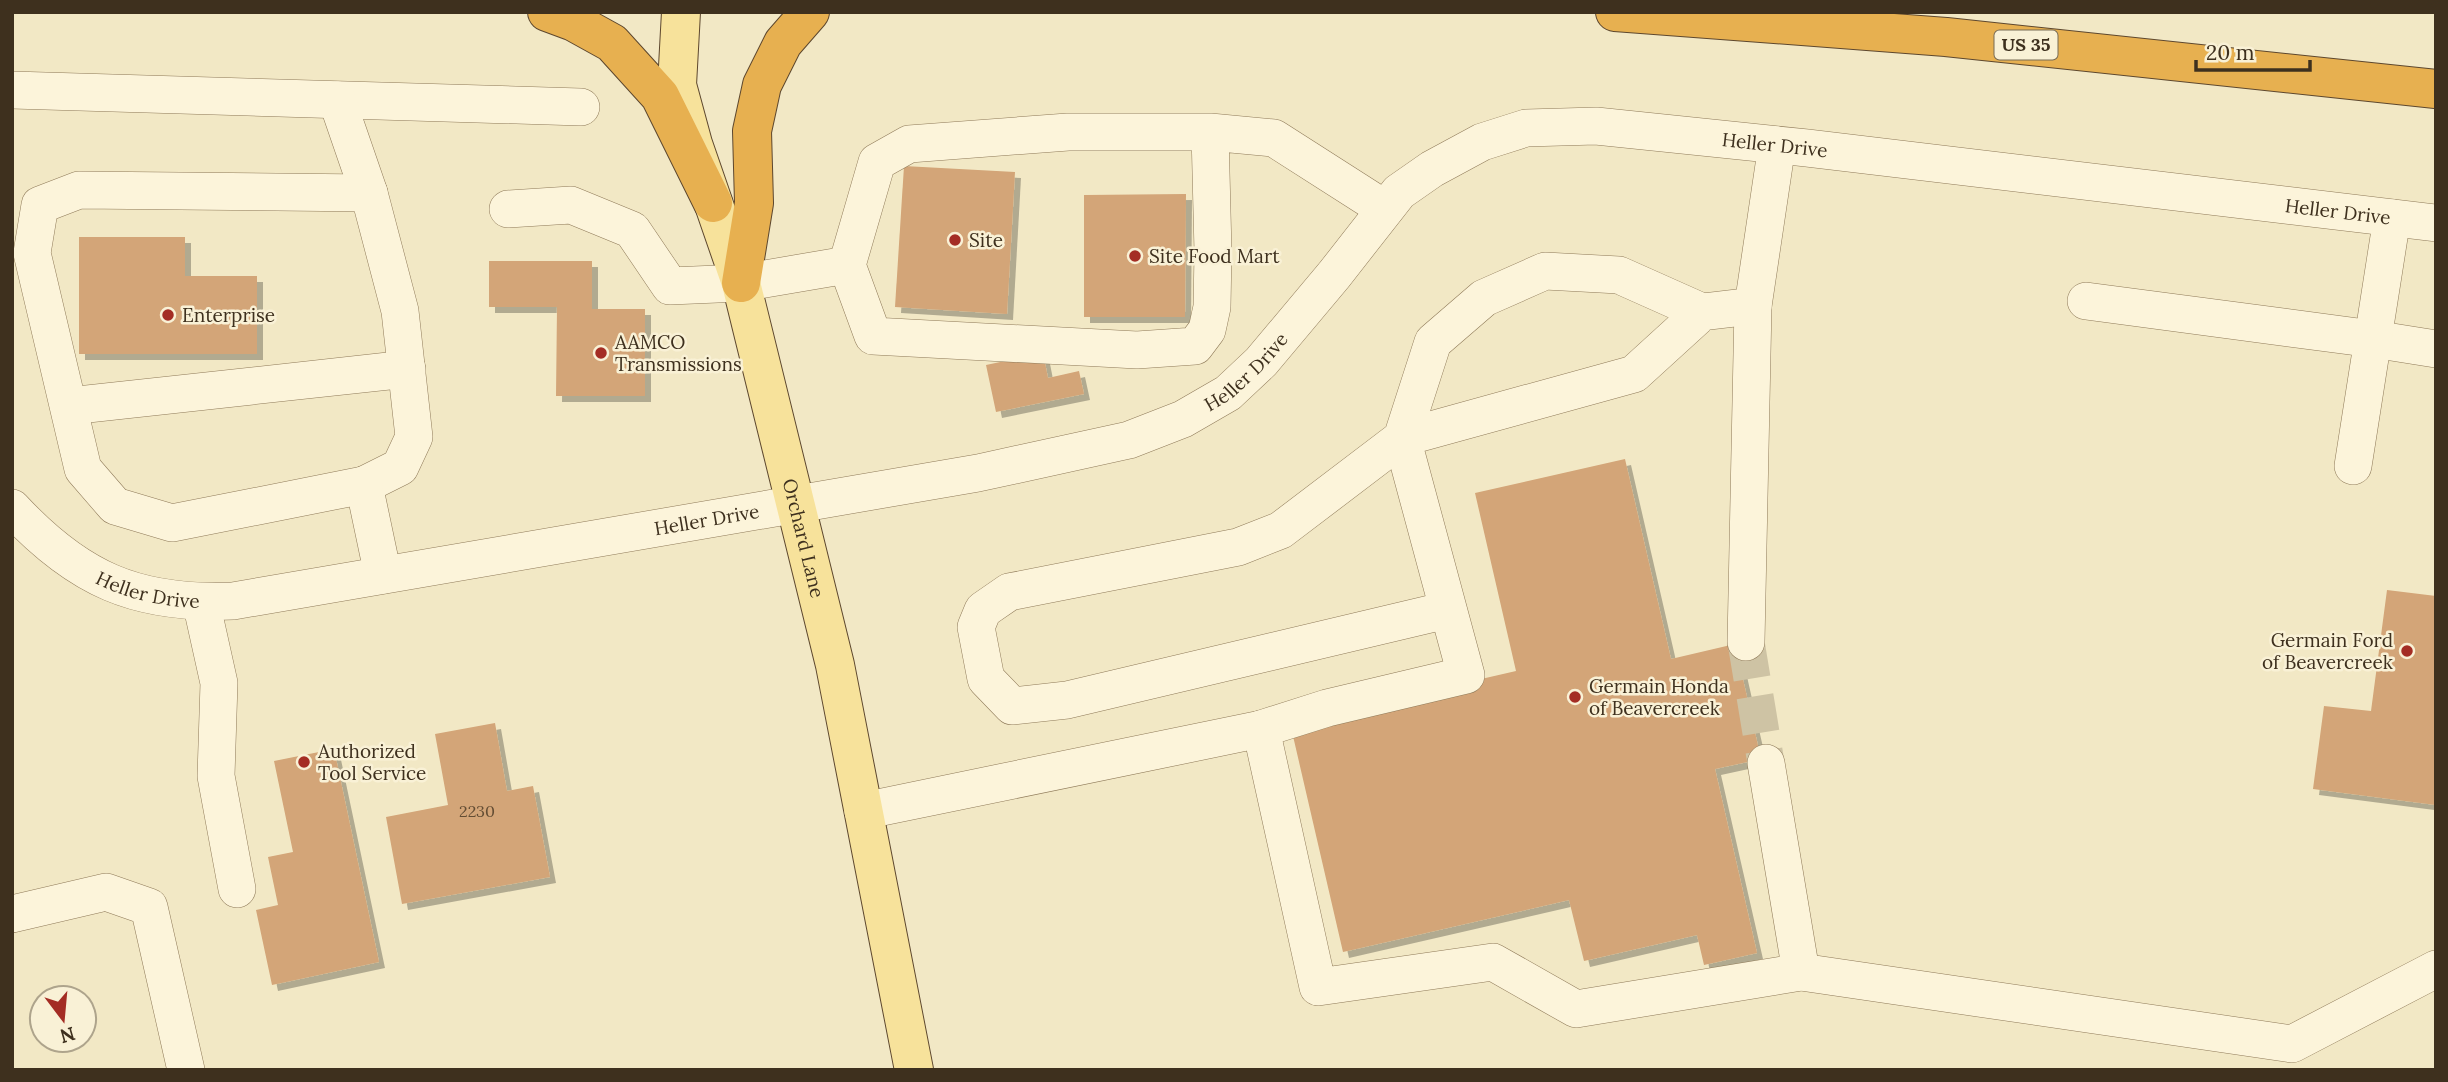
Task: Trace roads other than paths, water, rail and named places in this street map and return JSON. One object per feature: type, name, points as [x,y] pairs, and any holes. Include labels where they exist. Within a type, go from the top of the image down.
[{"type":"highway","points":[[547,12],[574,22],[612,43],[660,96],[713,203]]},
{"type":"highway","points":[[741,283],[754,203],[752,131],[762,85],[783,43],[810,12]]},
{"type":"highway","name":"US 35","points":[[1615,12],[1946,37],[2436,89]]},
{"type":"main road","name":"Orchard Lane","points":[[681,12],[677,85],[693,144],[741,283],[835,665],[914,1070]]},
{"type":"street","points":[[12,90],[582,107]]},
{"type":"street","points":[[337,100],[369,194],[400,311],[414,437],[400,467],[364,485],[172,523],[115,506],[83,469],[33,253],[40,205],[79,190],[369,194]]},
{"type":"street","name":"Heller Drive","points":[[12,508],[39,537],[71,563],[108,582],[138,593],[201,602],[233,601],[978,473],[1129,440],[1183,419],[1228,393],[1261,362],[1399,192],[1432,169],[1482,142],[1526,128],[1596,126],[2436,223]]},
{"type":"street","points":[[1210,132],[1212,307],[1207,330],[1195,346],[1137,350],[873,336],[847,265],[877,162],[909,144],[1068,132],[1210,132],[1274,138],[1385,209]]},
{"type":"street","points":[[1746,642],[1753,306],[1777,145]]},
{"type":"street","points":[[508,209],[571,205],[632,230],[670,286],[741,283],[847,265]]},
{"type":"street","points":[[2353,466],[2392,218]]},
{"type":"street","points":[[863,811],[1261,729],[1327,708],[1466,675],[1402,438],[1433,342],[1484,298],[1545,271],[1619,275],[1702,312],[1753,306]]},
{"type":"street","points":[[2087,301],[2436,349]]},
{"type":"street","points":[[1447,610],[1067,700],[1012,706],[986,679],[976,627],[983,610],[1009,592],[1238,547],[1281,530],[1402,438],[1634,374],[1702,312]]},
{"type":"street","points":[[69,406],[407,369]]},
{"type":"street","points":[[364,485],[383,575]]},
{"type":"street","points":[[201,602],[219,683],[216,776],[237,889]]},
{"type":"street","points":[[1261,729],[1318,987],[1493,962],[1576,1009],[1801,972],[2292,1044],[2436,969]]},
{"type":"street","points":[[1766,763],[1801,972]]},
{"type":"street","points":[[12,914],[106,892],[149,907],[186,1070]]},
{"type":"tunnel","points":[[1746,642],[1766,763]]},
{"type":"place","name":"Site","points":[[955,240]]},
{"type":"place","name":"Site Food Mart","points":[[1135,256]]},
{"type":"place","name":"Enterprise","points":[[168,315]]},
{"type":"place","name":"AAMCO Transmissions","points":[[601,353]]},
{"type":"place","name":"Germain Ford of Beavercreek","points":[[2407,651]]},
{"type":"place","name":"Germain Honda of Beavercreek","points":[[1575,697]]},
{"type":"place","name":"Authorized Tool Service","points":[[304,762]]}]
